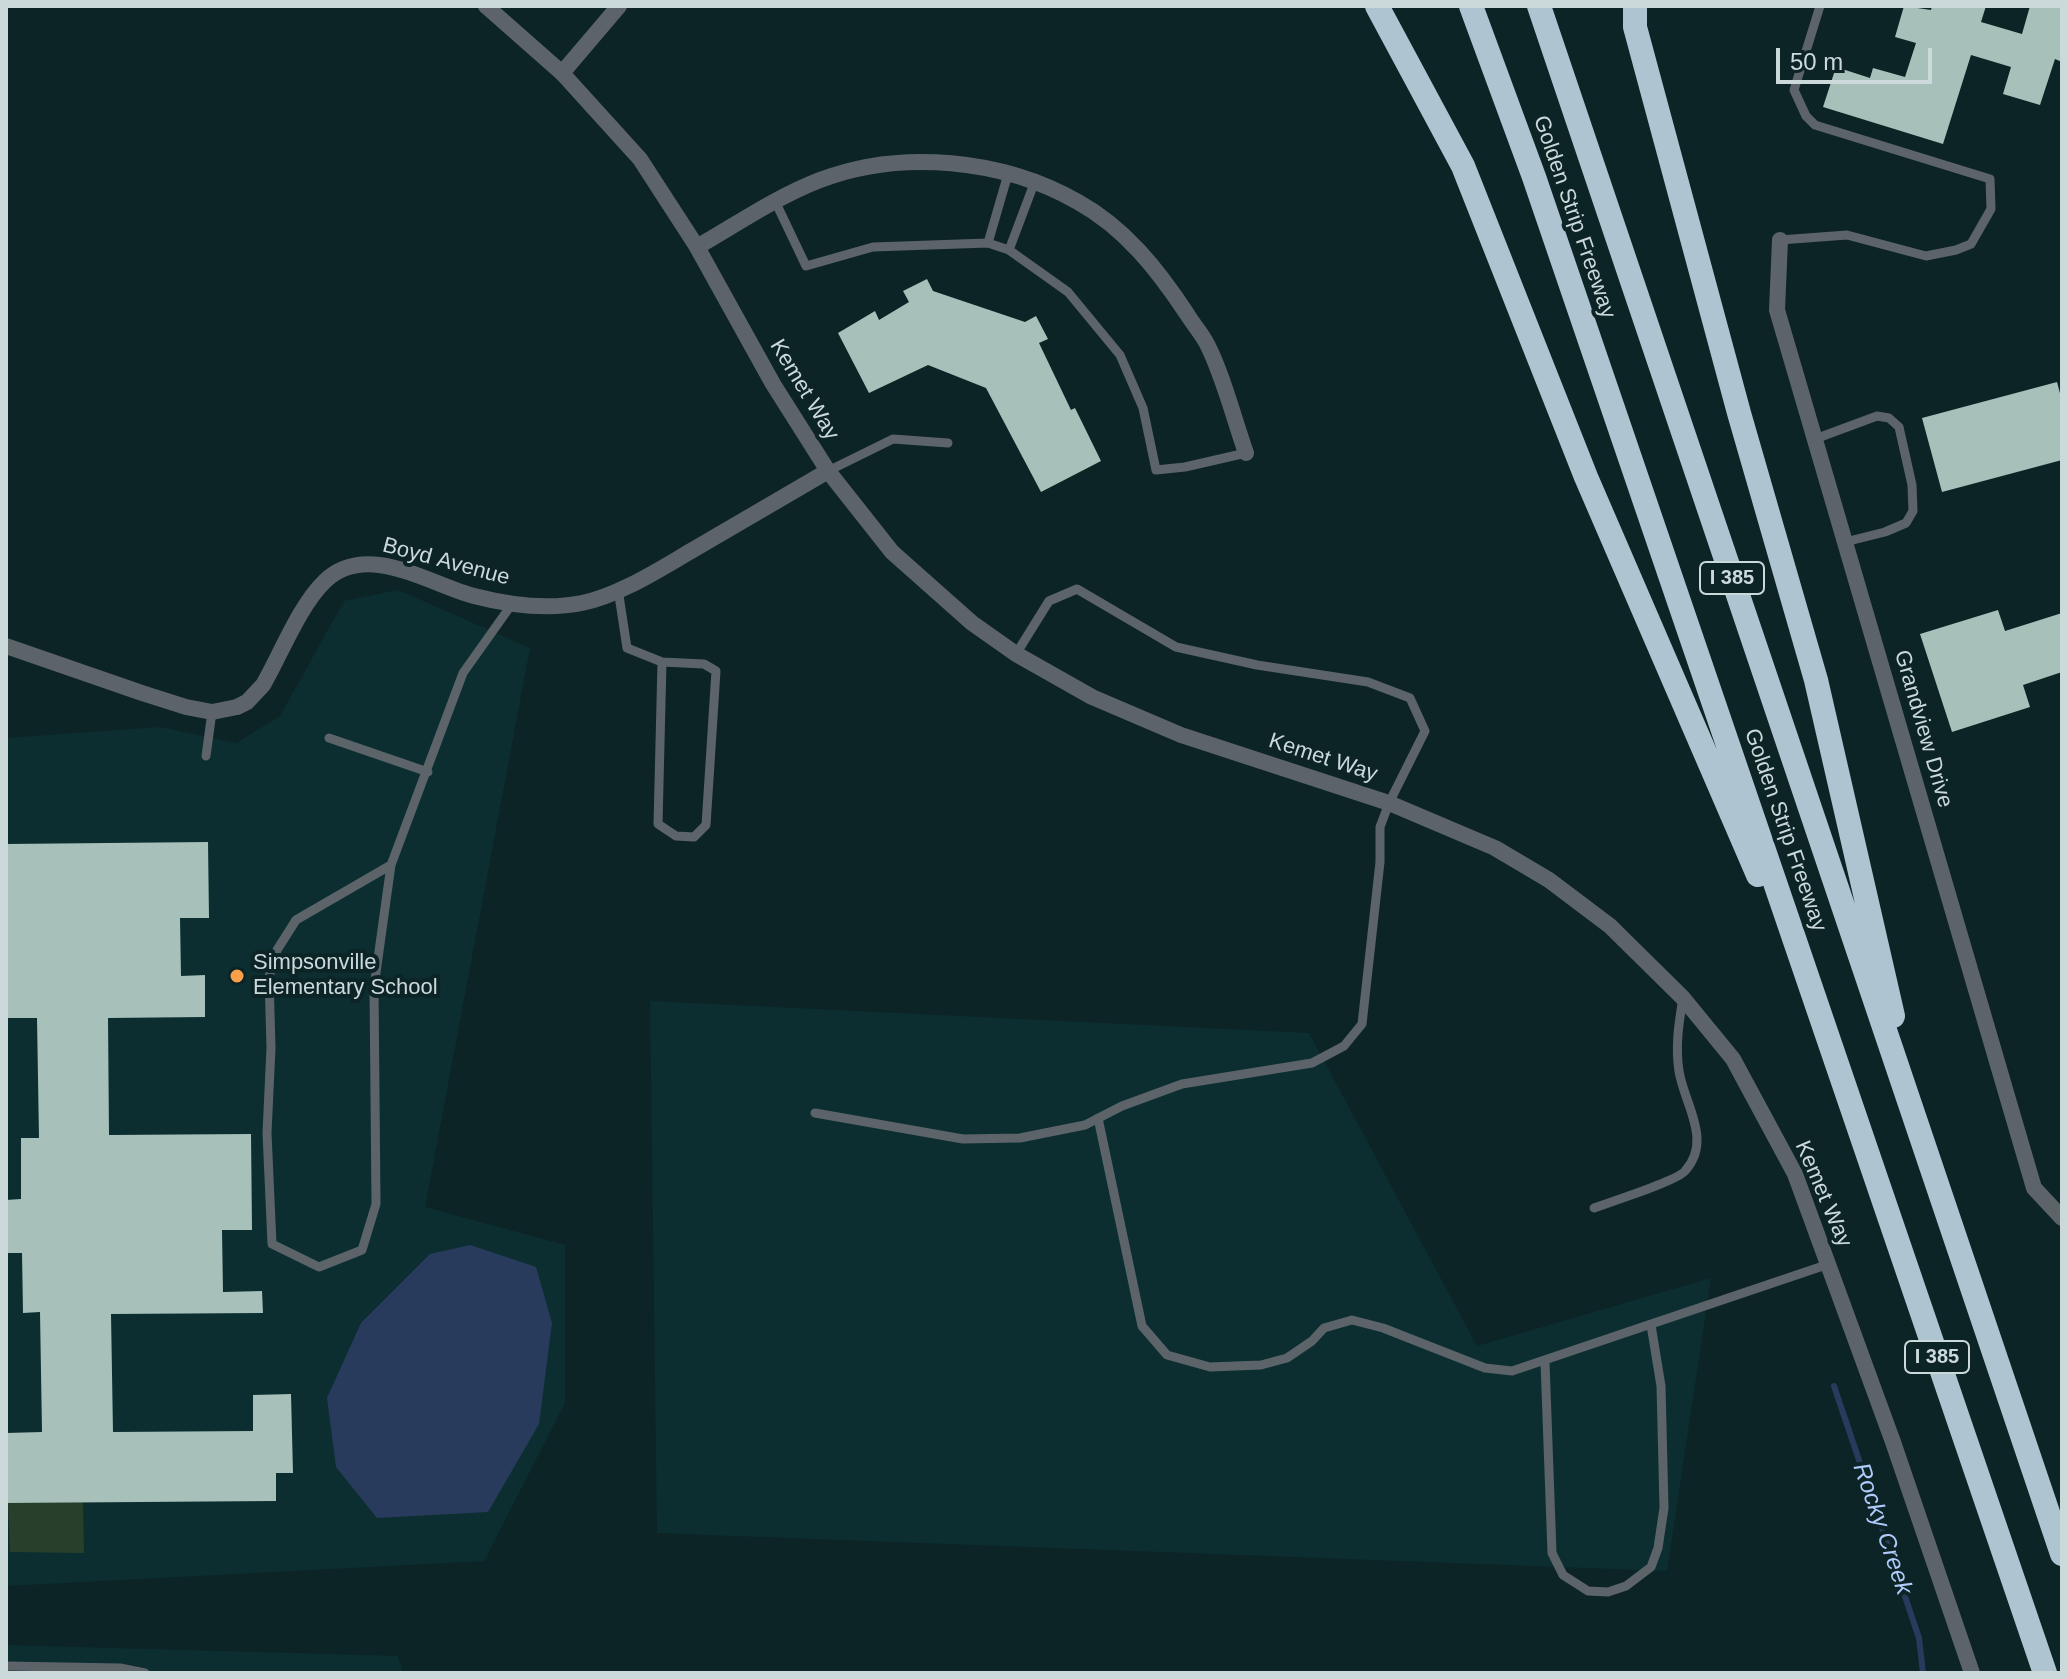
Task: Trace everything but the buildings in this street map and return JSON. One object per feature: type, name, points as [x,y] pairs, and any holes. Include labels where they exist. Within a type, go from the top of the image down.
[{"type":"highway","points":[[1377,6],[1463,166],[1586,477],[1830,1042]]},
{"type":"highway","name":"Golden Strip Freeway","points":[[1471,6],[1539,192],[2045,1673]]},
{"type":"highway","name":"Golden Strip Freeway","points":[[1539,6],[2062,1554]]},
{"type":"highway","points":[[1635,6],[1635,27],[1739,413],[1816,680],[1924,1151]]},
{"type":"street","name":"Kemet Way","points":[[486,6],[562,73],[640,159],[697,247],[773,384],[828,471],[892,552],[972,623],[1016,654],[1092,697],[1181,735],[1389,803],[1495,848],[1549,880],[1610,926],[1683,998],[1733,1059],[1795,1174],[1972,1673]]},
{"type":"street","points":[[562,73],[619,6]]},
{"type":"street","points":[[697,247],[775,201],[820,180],[861,168],[911,161],[956,165],[1035,181],[1080,202],[1119,232],[1157,270],[1207,344],[1246,453]]},
{"type":"street","name":"Grandview Drive","points":[[1780,240],[1777,310],[2034,1188],[2062,1218]]},
{"type":"street","name":"Boyd Avenue","points":[[212,712],[237,707],[256,694],[309,602],[325,582],[345,569],[362,565],[389,567],[475,596],[513,603],[556,607],[587,602],[670,563],[828,471]]},
{"type":"street","points":[[6,646],[157,697],[212,712]]},
{"type":"lane","points":[[1780,240],[1847,235],[1926,256],[1971,244],[1991,209],[1990,179],[1815,125],[1806,116],[1794,90],[1820,6]]},
{"type":"lane","points":[[988,243],[1008,174]]},
{"type":"lane","points":[[1009,250],[1035,181]]},
{"type":"lane","points":[[775,201],[806,266],[873,247],[988,243],[1009,250],[1068,292],[1120,355],[1143,408],[1156,470],[1185,467],[1246,453]]},
{"type":"lane","points":[[1815,439],[1877,416],[1889,418],[1899,427],[1912,485],[1913,511],[1906,523],[1845,542]]},
{"type":"lane","points":[[828,471],[893,439],[948,443]]},
{"type":"lane","points":[[618,589],[627,648],[662,662],[704,664],[716,671],[706,825],[694,837],[676,836],[658,824],[662,662]]},
{"type":"lane","points":[[815,1113],[963,1139],[1020,1138],[1085,1125],[1122,1106],[1182,1084],[1312,1063],[1344,1046],[1362,1024],[1380,862],[1380,827],[1425,731],[1410,698],[1368,682],[1257,665],[1176,647],[1077,589],[1049,601],[1016,654]]},
{"type":"lane","points":[[391,865],[296,920],[277,950],[269,977],[271,1048],[267,1133],[272,1244],[319,1267],[362,1250],[376,1204],[374,987],[391,865],[463,673],[513,603]]},
{"type":"lane","points":[[206,756],[212,712]]},
{"type":"lane","points":[[329,738],[428,772]]},
{"type":"lane","points":[[1594,1208],[1684,1173],[1696,1151],[1697,1128],[1679,1073],[1677,1034],[1683,998]]},
{"type":"lane","points":[[1098,1118],[1142,1326],[1167,1355],[1210,1367],[1261,1365],[1287,1358],[1312,1341],[1324,1328],[1352,1320],[1383,1328],[1485,1368],[1512,1371],[1829,1264]]},
{"type":"lane","points":[[1545,1362],[1552,1553],[1563,1575],[1588,1591],[1608,1592],[1626,1586],[1651,1567],[1658,1548],[1664,1508],[1661,1386],[1651,1325]]},
{"type":"lane","points":[[6,1666],[120,1668],[145,1673]]},
{"type":"shaded area","name":"Simpsonville Elementary School","points":[[398,590],[530,648],[425,1207],[565,1245],[565,1403],[484,1561],[6,1586],[6,738],[160,727],[236,743],[280,716],[344,601]]},
{"type":"shaded area","points":[[650,1001],[1309,1033],[1477,1346],[1711,1278],[1667,1571],[657,1533]]},
{"type":"shaded area","points":[[6,1645],[398,1656],[403,1673],[6,1673]]},
{"type":"green space","points":[[83,1502],[84,1553],[10,1552],[8,1503]]},
{"type":"water","points":[[470,1245],[536,1267],[552,1323],[539,1424],[488,1512],[377,1518],[336,1467],[327,1398],[361,1323],[430,1254]]},
{"type":"waterway","name":"Rocky Creek","points":[[1834,1386],[1919,1638],[1923,1673]]},
{"type":"place","name":"Simpsonville Elementary School","points":[[237,976]]}]
